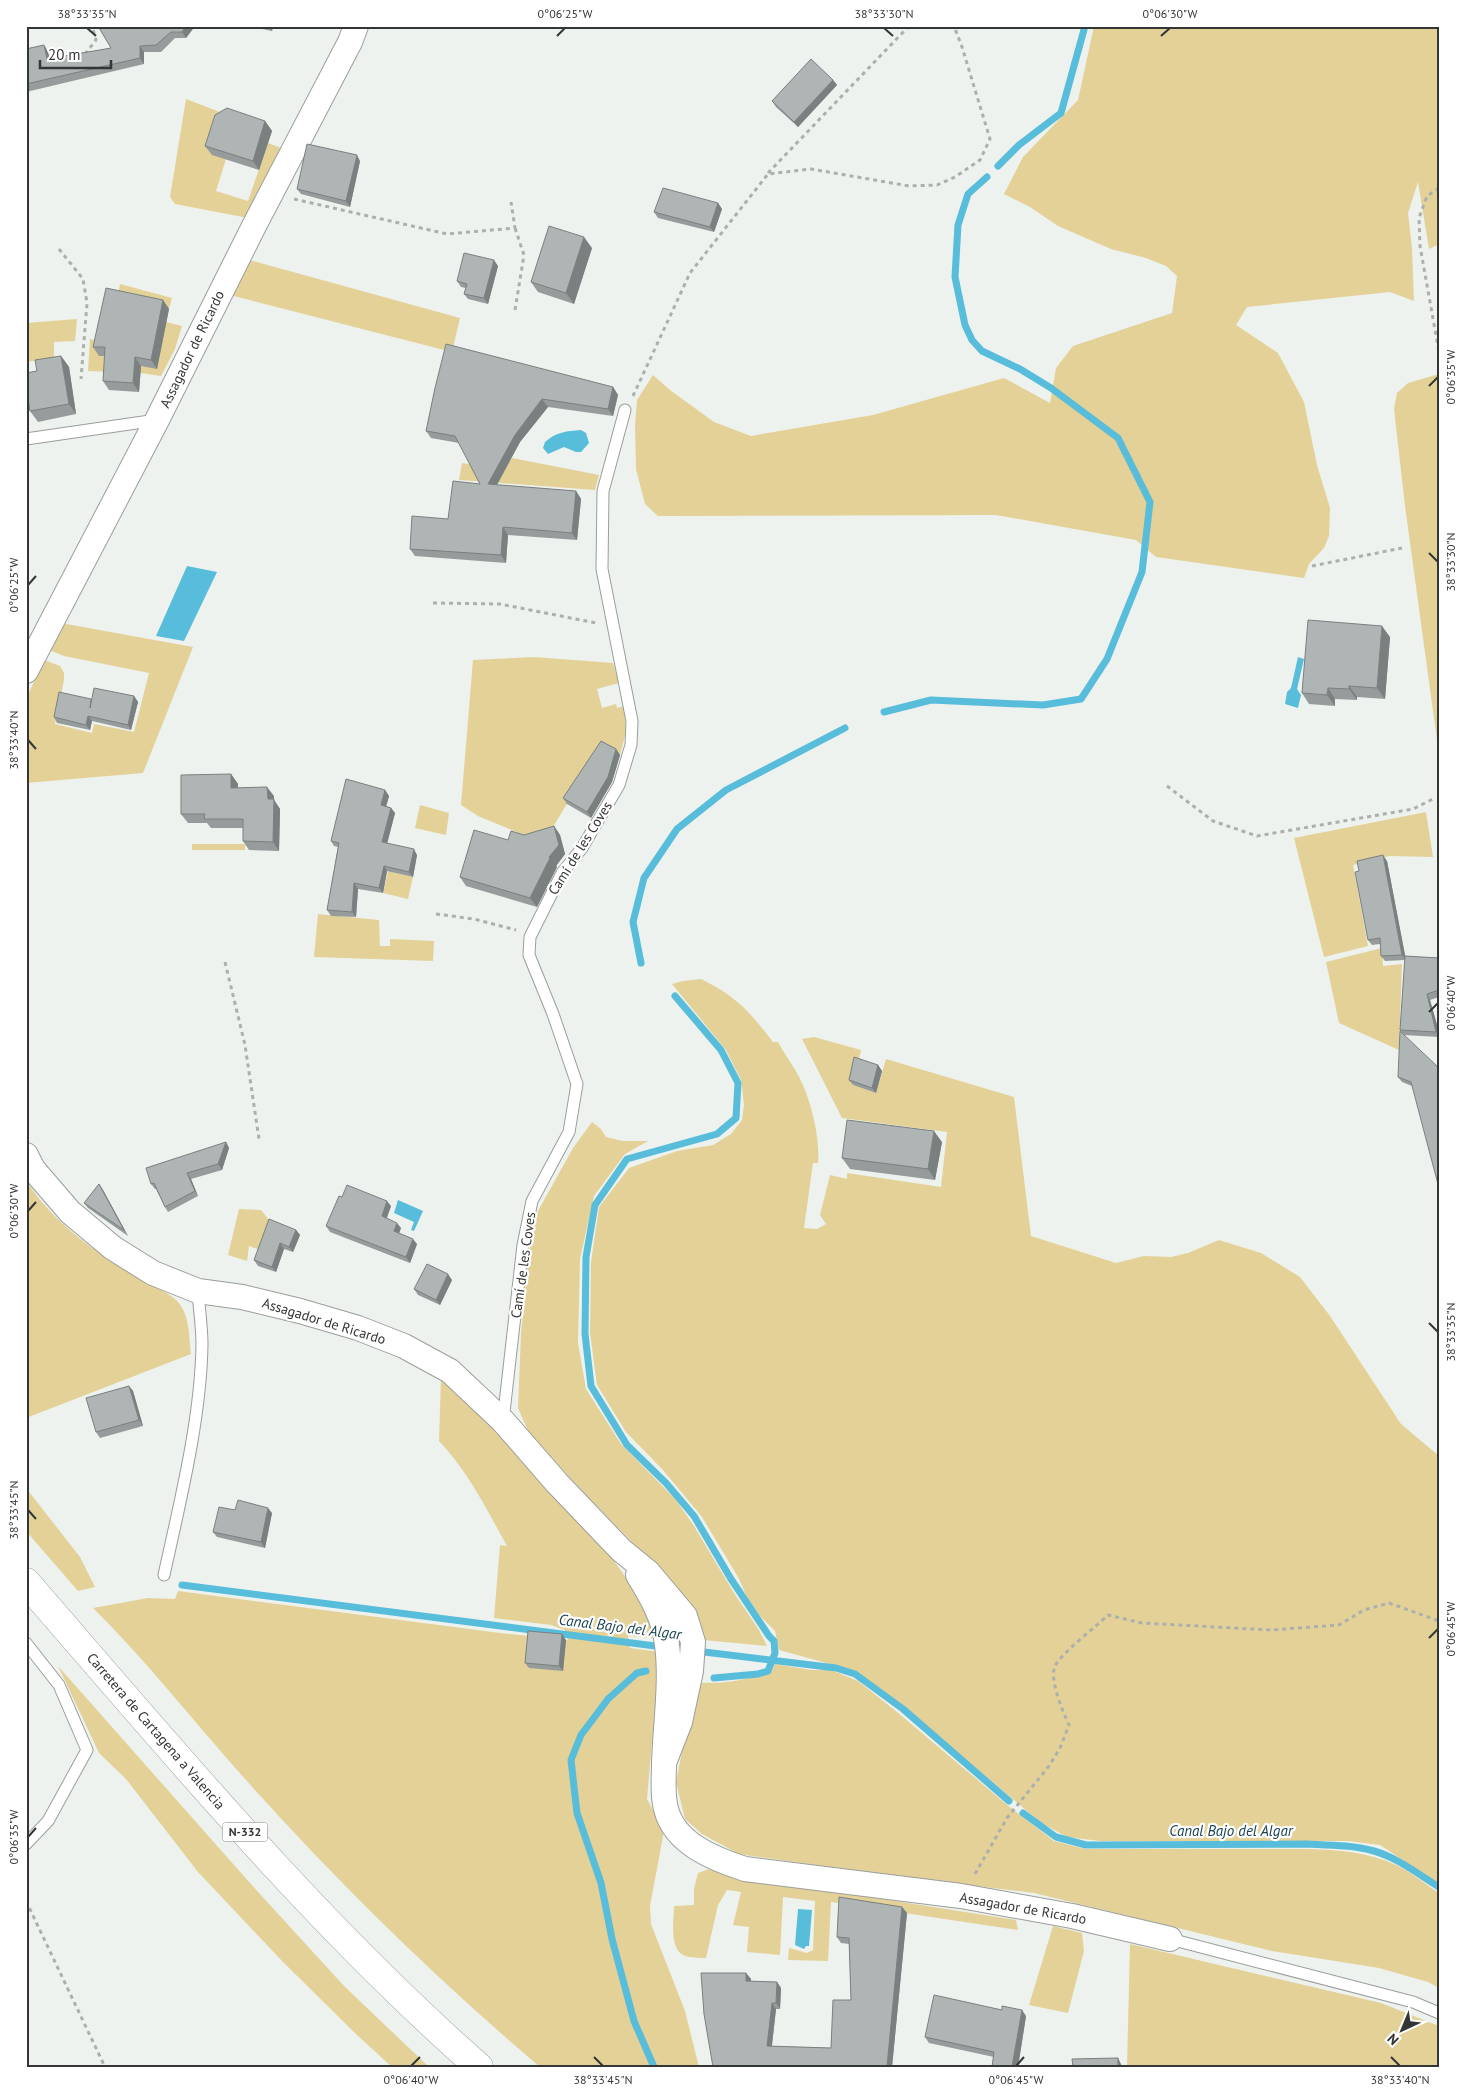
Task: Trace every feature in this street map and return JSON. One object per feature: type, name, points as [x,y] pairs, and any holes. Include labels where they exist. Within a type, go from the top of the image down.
[{"type":"highway","name":"Carretera de Cartagena a Valencia","points":[[26,1582],[165,1742],[334,1928],[437,2030],[480,2067]]},
{"type":"street","name":"Assagador de Ricardo","points":[[26,670],[157,420],[271,193],[350,42],[356,26]]},
{"type":"street","name":"Assagador de Ricardo","points":[[26,1155],[33,1169],[70,1212],[113,1248],[153,1273],[198,1291],[242,1297],[300,1311],[358,1328],[404,1346],[450,1371],[503,1421],[557,1483],[621,1550],[642,1582],[662,1620],[668,1644],[663,1788],[666,1811],[686,1840],[722,1862],[745,1869],[961,1896],[1072,1916],[1170,1939]]},
{"type":"lane","name":"Camí de les Coves","points":[[503,1421],[523,1245],[532,1200],[569,1132],[577,1084],[553,1014],[529,955],[530,937],[562,873],[582,848],[619,784],[631,745],[632,721],[602,569],[603,491],[626,410]]},
{"type":"lane","points":[[26,439],[157,420]]},
{"type":"lane","points":[[164,1574],[183,1490],[196,1409],[202,1344],[198,1291]]},
{"type":"lane","points":[[26,1643],[59,1685],[87,1750],[48,1822],[26,1844]]},
{"type":"lane","name":"Assagador de Ricardo","points":[[1170,1939],[1412,2002],[1439,2014]]},
{"type":"path","points":[[77,56],[86,54],[96,40],[92,26]]},
{"type":"path","points":[[626,410],[690,274],[768,174],[909,26]]},
{"type":"path","points":[[768,174],[811,169],[910,186],[937,185],[956,177],[980,160],[990,139],[954,26]]},
{"type":"path","points":[[1439,188],[1427,196],[1419,218],[1420,246],[1439,352]]},
{"type":"path","points":[[271,193],[447,234],[515,228]]},
{"type":"path","points":[[511,202],[515,228],[524,255],[514,310]]},
{"type":"path","points":[[58,249],[83,278],[87,303],[81,379]]},
{"type":"path","points":[[1312,566],[1402,548]]},
{"type":"path","points":[[434,602],[500,604],[600,624],[614,623]]},
{"type":"path","points":[[1167,786],[1213,821],[1258,836],[1413,809],[1433,799]]},
{"type":"path","points":[[436,914],[474,919],[518,930],[530,937]]},
{"type":"path","points":[[225,962],[246,1045],[259,1139]]},
{"type":"path","points":[[961,1896],[1007,1818],[1049,1766],[1060,1748],[1069,1725],[1057,1696],[1054,1670],[1059,1658],[1108,1616],[1142,1623],[1271,1630],[1339,1625],[1364,1610],[1389,1603],[1439,1621]]},
{"type":"path","points":[[26,1901],[106,2067]]},
{"type":"shaded area","points":[[1094,26],[1439,26],[1439,244],[1429,249],[1418,182],[1408,213],[1412,248],[1414,301],[1390,292],[1247,307],[1236,325],[1278,353],[1304,402],[1317,465],[1330,508],[1329,536],[1324,548],[1309,564],[1304,578],[1156,557],[1136,540],[996,515],[658,516],[645,504],[636,469],[635,425],[637,400],[653,375],[670,390],[714,422],[751,436],[873,415],[1004,378],[1050,403],[1056,368],[1073,346],[1172,313],[1177,276],[1166,266],[1146,258],[1111,249],[1058,226],[1030,207],[1004,194],[1023,157],[1078,100]]},
{"type":"shaded area","points":[[186,99],[233,117],[226,159],[216,191],[248,201],[268,143],[281,148],[248,218],[175,204],[170,197]]},
{"type":"shaded area","points":[[249,260],[460,318],[452,352],[230,295]]},
{"type":"shaded area","points":[[120,284],[172,298],[169,309],[130,300],[118,295]]},
{"type":"shaded area","points":[[77,319],[75,341],[54,342],[54,358],[26,362],[26,323]]},
{"type":"shaded area","points":[[166,322],[182,326],[175,349],[161,376],[140,373],[88,371],[90,339],[102,342],[116,360],[156,368]]},
{"type":"shaded area","points":[[1439,374],[1439,755],[1405,506],[1394,409],[1397,393],[1408,383]]},
{"type":"shaded area","points":[[512,458],[599,475],[595,490],[459,480],[462,463],[505,469]]},
{"type":"shaded area","points":[[61,623],[193,647],[143,773],[26,783],[26,699],[44,660],[60,666],[64,673],[55,724],[92,733],[94,724],[134,732],[149,673],[64,656],[49,650]]},
{"type":"shaded area","points":[[534,657],[613,663],[619,683],[597,689],[602,708],[616,704],[617,708],[624,706],[626,732],[620,755],[567,804],[543,843],[478,816],[461,805],[473,660]]},
{"type":"shaded area","points":[[420,805],[449,813],[446,835],[415,828]]},
{"type":"shaded area","points":[[1426,812],[1433,857],[1390,856],[1353,865],[1368,946],[1324,957],[1294,838]]},
{"type":"shaded area","points":[[192,844],[245,844],[245,850],[192,850]]},
{"type":"shaded area","points":[[388,871],[413,877],[408,899],[383,893]]},
{"type":"shaded area","points":[[318,914],[379,920],[380,946],[390,946],[390,939],[434,941],[433,961],[314,957]]},
{"type":"shaded area","points":[[1382,948],[1383,966],[1402,964],[1399,1050],[1339,1023],[1326,962]]},
{"type":"shaded area","points":[[701,979],[733,998],[749,1013],[773,1042],[778,1042],[796,1071],[808,1098],[817,1135],[818,1163],[813,1163],[804,1228],[817,1229],[826,1224],[820,1215],[830,1175],[847,1179],[847,1173],[941,1187],[947,1132],[842,1118],[802,1039],[814,1037],[861,1050],[853,1085],[876,1093],[886,1059],[1014,1097],[1031,1236],[1116,1263],[1144,1256],[1171,1257],[1188,1253],[1219,1240],[1261,1253],[1300,1277],[1330,1316],[1401,1424],[1439,1456],[1439,1884],[1380,1845],[1348,1841],[1100,1841],[1067,1837],[1040,1822],[901,1705],[863,1677],[848,1669],[779,1650],[775,1631],[760,1616],[747,1597],[738,1577],[702,1517],[663,1470],[626,1432],[597,1385],[590,1333],[591,1262],[599,1207],[629,1168],[677,1151],[713,1145],[731,1134],[742,1120],[744,1105],[741,1080],[726,1050],[672,984]]},
{"type":"shaded area","points":[[592,1122],[601,1129],[606,1137],[623,1141],[648,1141],[625,1154],[594,1196],[580,1259],[578,1343],[586,1389],[621,1444],[676,1500],[759,1630],[767,1646],[703,1640],[675,1586],[586,1495],[529,1433],[518,1408],[521,1334],[528,1255],[538,1211],[573,1148]]},
{"type":"shaded area","points":[[26,1180],[61,1223],[106,1257],[142,1280],[167,1293],[177,1301],[186,1317],[191,1354],[26,1418]]},
{"type":"shaded area","points":[[239,1209],[261,1210],[273,1225],[263,1251],[249,1246],[247,1261],[228,1255]]},
{"type":"shaded area","points":[[441,1378],[499,1432],[612,1558],[641,1599],[657,1633],[652,1638],[628,1636],[630,1648],[660,1652],[647,1799],[664,1831],[650,1906],[651,1924],[685,2011],[699,2067],[540,2067],[422,1961],[346,1887],[273,1810],[149,1668],[93,1608],[148,1598],[175,1599],[178,1591],[500,1633],[568,1640],[565,1630],[551,1625],[494,1618],[500,1545],[507,1546],[468,1478],[439,1441]]},
{"type":"shaded area","points":[[26,1488],[80,1557],[95,1587],[78,1591],[26,1531]]},
{"type":"shaded area","points":[[775,1664],[811,1670],[831,1670],[858,1681],[1006,1804],[1054,1841],[1086,1849],[1331,1850],[1364,1854],[1396,1865],[1439,1893],[1439,1988],[1428,1982],[1379,1968],[1272,1951],[1034,1893],[883,1875],[739,1854],[702,1834],[685,1819],[676,1782],[696,1682],[715,1683],[754,1677],[772,1671]]},
{"type":"shaded area","points":[[58,1666],[344,1986],[429,2067],[392,2067],[283,1962],[198,1872],[126,1779],[99,1753]]},
{"type":"shaded area","points":[[709,1869],[750,1878],[1016,1920],[1018,1930],[831,1902],[828,1961],[788,1960],[789,1948],[807,1953],[813,1950],[815,1901],[783,1897],[780,1955],[747,1952],[749,1927],[733,1925],[741,1892],[727,1890],[718,1905],[706,1958],[688,1957],[679,1951],[674,1940],[674,1906],[694,1905],[694,1889],[698,1873]]},
{"type":"shaded area","points":[[1053,1926],[1082,1933],[1084,1951],[1068,2013],[1029,2005]]},
{"type":"shaded area","points":[[1130,1944],[1381,2003],[1439,2026],[1439,2067],[1127,2067]]},
{"type":"water","points":[[581,430],[586,433],[589,443],[581,452],[564,447],[548,454],[543,448],[545,442],[553,436]]},
{"type":"water","points":[[187,566],[217,572],[184,641],[156,636]]},
{"type":"water","points":[[1298,657],[1304,659],[1297,689],[1301,695],[1298,708],[1285,704],[1287,692],[1291,688]]},
{"type":"water","points":[[398,1200],[423,1211],[414,1231],[411,1230],[414,1222],[394,1213]]},
{"type":"water","points":[[798,1909],[812,1910],[809,1946],[806,1946],[804,1949],[795,1945]]},
{"type":"building","points":[[98,26],[186,26],[182,32],[171,32],[156,45],[140,46],[140,58],[26,84],[26,49],[44,45],[47,59],[111,48]]},
{"type":"building","points":[[811,59],[833,80],[794,122],[772,101]]},
{"type":"building","points":[[227,108],[265,121],[253,161],[205,146],[215,115]]},
{"type":"building","points":[[307,144],[357,155],[346,201],[297,189]]},
{"type":"building","points":[[663,188],[718,203],[710,227],[654,212]]},
{"type":"building","points":[[549,226],[584,237],[566,293],[531,282]]},
{"type":"building","points":[[464,253],[494,260],[484,298],[464,294],[467,284],[457,281]]},
{"type":"building","points":[[106,288],[163,300],[151,360],[135,357],[133,383],[103,381],[105,347],[93,347]]},
{"type":"building","points":[[446,344],[613,387],[608,409],[542,399],[515,435],[488,484],[576,491],[572,533],[503,527],[501,555],[410,549],[412,516],[448,519],[453,481],[480,484],[455,436],[426,431]]},
{"type":"building","points":[[61,356],[69,404],[30,411],[26,393],[26,373],[37,371],[35,360]]},
{"type":"building","points":[[1308,620],[1382,626],[1377,688],[1349,686],[1349,689],[1328,688],[1327,695],[1302,693]]},
{"type":"building","points":[[94,688],[134,696],[128,725],[88,716],[86,725],[54,717],[59,692],[91,699],[90,708]]},
{"type":"building","points":[[601,741],[616,749],[608,777],[587,812],[563,798]]},
{"type":"building","points":[[231,774],[231,788],[267,787],[268,799],[274,799],[273,842],[243,841],[243,819],[204,819],[205,814],[181,814],[181,775]]},
{"type":"building","points":[[346,779],[385,790],[381,805],[391,808],[382,842],[414,849],[409,872],[384,866],[379,888],[354,883],[352,912],[327,910],[339,843],[331,841]]},
{"type":"building","points":[[554,826],[559,845],[549,857],[530,898],[460,877],[474,830],[508,840],[511,831],[524,835]]},
{"type":"building","points":[[1383,855],[1402,955],[1381,956],[1380,938],[1368,940],[1355,872],[1359,871],[1357,861]]},
{"type":"building","points":[[1405,956],[1439,958],[1439,990],[1427,994],[1436,1032],[1400,1030]]},
{"type":"building","points":[[1400,1031],[1439,1068],[1439,1188],[1411,1082],[1398,1077]]},
{"type":"building","points":[[854,1057],[878,1065],[872,1088],[849,1080]]},
{"type":"building","points":[[847,1120],[934,1131],[928,1169],[842,1158]]},
{"type":"building","points":[[226,1142],[218,1164],[187,1173],[195,1191],[165,1207],[154,1183],[151,1184],[146,1168]]},
{"type":"building","points":[[99,1184],[124,1230],[84,1203]]},
{"type":"building","points":[[347,1185],[387,1201],[382,1216],[397,1223],[394,1231],[413,1239],[406,1257],[326,1226],[339,1196],[342,1197]]},
{"type":"building","points":[[269,1219],[296,1230],[289,1247],[280,1243],[272,1267],[254,1260]]},
{"type":"building","points":[[427,1264],[448,1274],[436,1300],[414,1289]]},
{"type":"building","points":[[129,1386],[139,1420],[96,1432],[86,1398]]},
{"type":"building","points":[[238,1500],[268,1508],[261,1542],[213,1532],[219,1507],[235,1510]]},
{"type":"building","points":[[528,1631],[562,1634],[559,1666],[525,1663]]},
{"type":"building","points":[[839,1897],[902,1907],[887,2067],[713,2067],[704,2014],[701,1973],[746,1973],[746,1981],[777,1982],[776,2003],[772,2003],[767,2046],[831,2048],[833,2000],[851,2000],[849,1938],[837,1937]]},
{"type":"building","points":[[934,1995],[1002,2010],[1002,2006],[1022,2010],[1012,2067],[992,2067],[994,2052],[925,2037]]},
{"type":"building","points":[[1118,2058],[1118,2067],[1073,2067],[1072,2059]]},
{"type":"waterway","points":[[998,166],[1019,145],[1061,113],[1085,26]]},
{"type":"waterway","points":[[884,712],[931,700],[1043,705],[1081,699],[1107,659],[1142,572],[1150,502],[1118,438],[1051,388],[1020,369],[982,351],[972,340],[965,325],[955,277],[958,225],[968,194],[987,177]]},
{"type":"waterway","points":[[641,963],[633,922],[644,878],[677,829],[726,790],[845,728]]},
{"type":"waterway","points":[[675,996],[721,1050],[738,1083],[736,1118],[717,1134],[627,1159],[595,1205],[586,1257],[585,1334],[591,1386],[627,1445],[666,1483],[694,1516],[731,1579],[774,1641],[775,1653],[768,1671],[758,1674],[714,1678]]},
{"type":"waterway","name":"Canal Bajo del Algar","points":[[182,1585],[663,1647]]},
{"type":"waterway","name":"Canal Bajo del Algar","points":[[696,1651],[836,1668],[855,1674],[903,1709],[1009,1801]]},
{"type":"waterway","points":[[646,1671],[637,1673],[608,1699],[581,1735],[571,1760],[577,1813],[601,1883],[612,1939],[634,2021],[654,2067]]},
{"type":"waterway","name":"Canal Bajo del Algar","points":[[1023,1813],[1056,1837],[1086,1845],[1307,1844],[1374,1851],[1408,1867],[1439,1887]]}]
